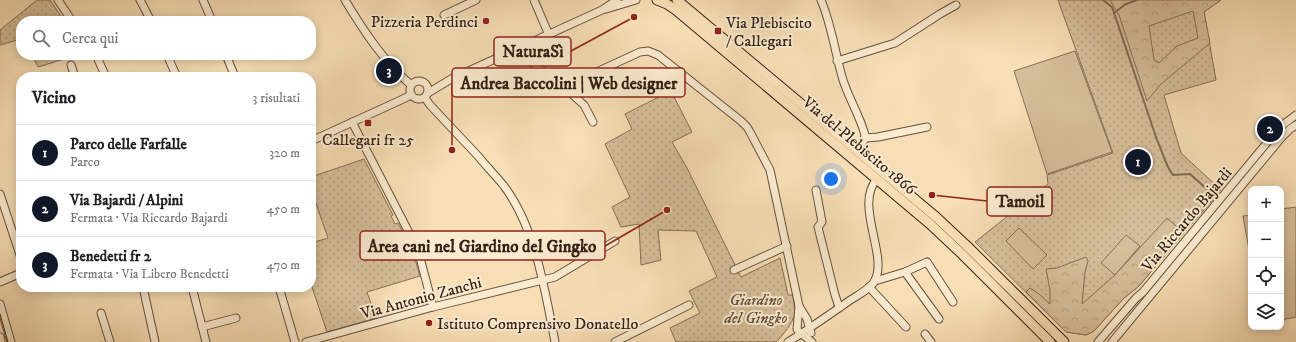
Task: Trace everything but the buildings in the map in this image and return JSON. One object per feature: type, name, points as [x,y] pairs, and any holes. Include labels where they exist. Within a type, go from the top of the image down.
[{"type":"main road","name":"Via del Plebiscito 1866","points":[[657,0],[663,1],[676,10],[930,224],[1050,342]]},
{"type":"main road","name":"Via del Plebiscito 1866","points":[[678,0],[951,231],[1064,342]]},
{"type":"street","points":[[58,0],[69,16]]},
{"type":"street","points":[[140,0],[148,16]]},
{"type":"street","points":[[203,0],[210,16]]},
{"type":"street","points":[[345,0],[380,52],[411,85]]},
{"type":"street","points":[[444,15],[476,0]]},
{"type":"street","points":[[534,0],[549,35]]},
{"type":"street","points":[[451,79],[427,84],[425,82],[416,81],[411,85],[411,94],[417,99],[426,96],[451,79],[602,10],[617,0]]},
{"type":"street","points":[[602,10],[636,0]]},
{"type":"street","points":[[685,0],[690,11]]},
{"type":"street","points":[[821,0],[827,15],[844,82],[865,132],[866,138]]},
{"type":"street","points":[[838,61],[895,43],[956,5]]},
{"type":"street","points":[[522,47],[530,62],[564,87],[584,105],[593,122]]},
{"type":"street","points":[[564,87],[640,52],[648,51],[658,54],[747,127],[770,170],[799,306],[797,328],[798,332],[807,336]]},
{"type":"street","points":[[98,60],[104,72]]},
{"type":"street","points":[[169,60],[175,72]]},
{"type":"street","points":[[228,60],[233,72]]},
{"type":"street","points":[[71,65],[73,72]]},
{"type":"street","points":[[427,84],[428,89],[426,96],[430,105],[494,174],[511,198],[524,222],[543,280],[555,342]]},
{"type":"street","points":[[316,139],[411,94]]},
{"type":"street","name":"Via Riccardo Bajardi","points":[[1098,342],[1143,292],[1275,133],[1296,115]]},
{"type":"street","points":[[352,122],[418,250],[433,308]]},
{"type":"street","name":"Via Riccardo Bajardi","points":[[1112,342],[1282,137],[1296,125]]},
{"type":"street","points":[[856,150],[866,138],[927,127]]},
{"type":"street","points":[[875,281],[879,265],[870,216],[869,200],[872,186],[877,178]]},
{"type":"street","points":[[816,190],[822,222],[818,227],[835,295],[840,307]]},
{"type":"street","points":[[0,194],[16,243]]},
{"type":"street","name":"Via Antonio Zanchi","points":[[306,342],[555,277],[615,241]]},
{"type":"street","points":[[734,270],[787,246]]},
{"type":"street","points":[[788,342],[807,336],[823,320],[869,287],[875,281],[905,272],[927,262],[953,302]]},
{"type":"street","points":[[905,272],[939,319]]},
{"type":"street","points":[[0,282],[16,275]]},
{"type":"street","points":[[869,287],[906,327]]},
{"type":"street","points":[[144,292],[156,342]]},
{"type":"street","points":[[194,292],[206,342]]},
{"type":"street","points":[[281,292],[296,342]]},
{"type":"street","points":[[0,304],[11,342]]},
{"type":"street","points":[[615,342],[689,305]]},
{"type":"street","points":[[799,306],[807,320],[807,336]]},
{"type":"street","points":[[101,313],[110,342]]},
{"type":"street","points":[[202,327],[236,318]]},
{"type":"street","points":[[925,334],[931,342]]},
{"type":"street","points":[[0,337],[1,342]]},
{"type":"green space","points":[[37,0],[50,0],[61,16],[17,16]]},
{"type":"green space","points":[[1058,0],[1221,0],[1204,12],[1216,80],[1164,95],[1181,153],[1221,190],[1138,287],[1124,298],[1094,331],[1086,335],[1066,332],[975,242],[1048,184],[1047,175],[1113,153]]},
{"type":"green space","points":[[1110,0],[1221,0],[1204,12],[1210,43],[1161,84],[1147,101],[1119,15]],"holes":[[[1193,11],[1198,38],[1177,46],[1159,63],[1154,60],[1149,26]]]},
{"type":"green space","points":[[16,17],[16,40],[0,45],[0,30]]},
{"type":"green space","points":[[1075,51],[1112,152],[1047,174],[1014,71]]},
{"type":"green space","points":[[34,60],[61,60],[38,67]]},
{"type":"green space","name":"Giardino del Gingko","points":[[671,91],[692,132],[672,142],[687,168],[741,277],[780,258],[788,295],[792,295],[793,297],[795,313],[790,325],[776,342],[676,342],[670,328],[700,313],[689,291],[717,277],[696,231],[658,230],[661,260],[641,265],[639,224],[621,227],[612,207],[630,197],[605,144],[632,129],[625,114]]},
{"type":"green space","points":[[364,159],[393,215],[391,216],[395,224],[398,223],[413,252],[420,276],[367,292],[376,318],[327,332],[314,292],[316,292],[316,242],[328,238],[316,203],[316,175]]},
{"type":"green space","points":[[1296,207],[1296,317],[1284,319],[1284,222],[1284,209]]},
{"type":"green space","points":[[1248,215],[1248,244],[1243,216]]},
{"type":"green space","points":[[1167,218],[1184,233],[1138,287],[1124,298],[1094,331],[1086,335],[1066,332],[1026,292],[1030,288],[1050,304],[1050,290],[1046,269],[1057,268],[1086,257],[1088,261],[1085,272],[1082,304],[1115,275]]},
{"type":"green space","points":[[1019,228],[1047,255],[1033,269],[1006,241]]},
{"type":"green space","points":[[1126,235],[1140,246],[1115,275],[1101,263]]},
{"type":"waterway","points":[[1103,0],[1112,7],[1168,168],[1173,175],[1190,174],[1208,190]]},
{"type":"waterway","points":[[1114,13],[1126,4],[1137,0]]},
{"type":"tram line","points":[[0,314],[8,342]]},
{"type":"place","name":"NaturaSì","points":[[634,17]]},
{"type":"place","name":"Pizzeria Perdinci","points":[[486,21]]},
{"type":"place","name":"Via Plebiscito / Callegari","points":[[718,31]]},
{"type":"place","name":"Benedetti fr 2","points":[[389,71]]},
{"type":"place","name":"Callegari fr 25","points":[[368,123]]},
{"type":"place","name":"Via Bajardi / Alpini","points":[[1270,129]]},
{"type":"place","name":"Andrea Baccolini | Web designer","points":[[452,150]]},
{"type":"place","name":"Parco delle Farfalle","points":[[1138,162]]},
{"type":"place","name":"Tamoil","points":[[932,195]]},
{"type":"place","name":"Area cani nel Giardino del Gingko","points":[[667,210]]},
{"type":"place","name":"Istituto Comprensivo Donatello","points":[[429,323]]}]
